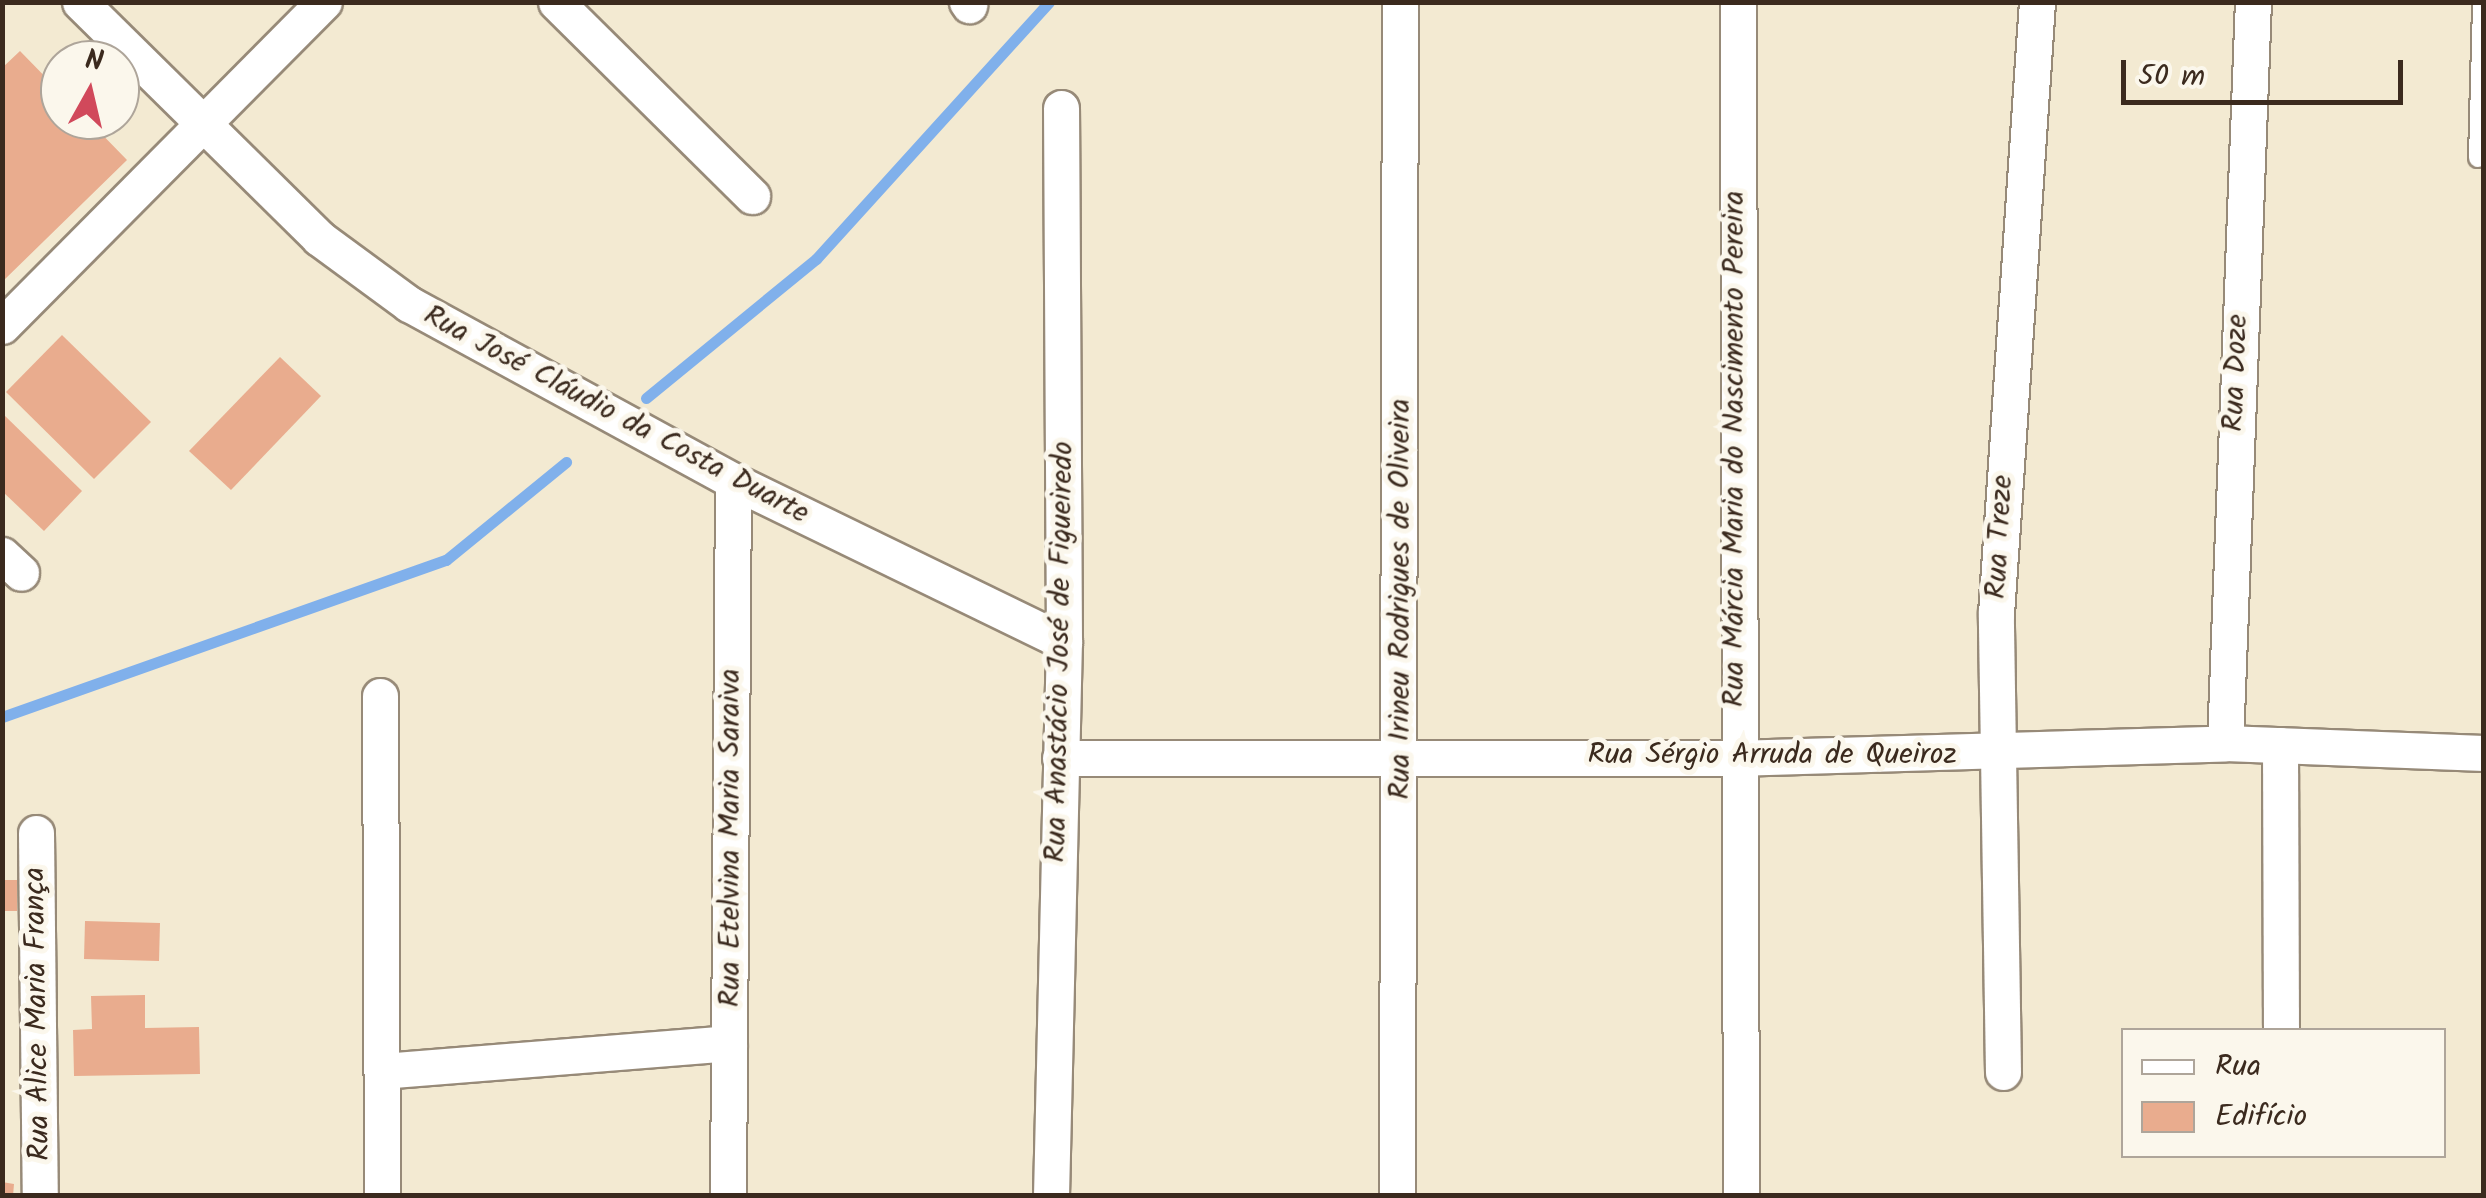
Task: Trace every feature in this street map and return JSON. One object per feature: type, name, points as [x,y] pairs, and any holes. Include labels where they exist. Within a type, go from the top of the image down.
[{"type":"street","name":"Rua José Cláudio da Costa Duarte","points":[[80,2],[319,238],[409,304],[733,481],[1064,642]]},
{"type":"street","points":[[2,326],[199,123],[324,2]]},
{"type":"street","points":[[556,2],[752,196]]},
{"type":"street","name":"Rua Irineu Rodrigues de Oliveira","points":[[1397,1196],[1400,2]]},
{"type":"street","name":"Rua Márcia Maria do Nascimento Pereira","points":[[1738,2],[1734,758],[1741,1196]]},
{"type":"street","name":"Rua Treze","points":[[2003,1072],[1992,754],[2038,2]]},
{"type":"street","name":"Rua Doze","points":[[2226,743],[2253,2]]},
{"type":"street","name":"Rua Anastácio José de Figueiredo","points":[[1051,1196],[1064,642],[1061,108]]},
{"type":"street","name":"Rua Etelvina Maria Saraiva","points":[[728,1196],[733,481]]},
{"type":"street","points":[[380,696],[382,1196]]},
{"type":"street","name":"Rua Sérgio Arruda de Queiroz","points":[[1060,758],[1400,754],[1734,758],[1992,754],[2226,743],[2484,753]]},
{"type":"street","points":[[2280,745],[2281,1028]]},
{"type":"street","name":"Rua Alice Maria França","points":[[36,833],[40,1196]]},
{"type":"street","points":[[382,1070],[729,1043]]},
{"type":"lane","points":[[2478,158],[2482,2]]},
{"type":"building","points":[[20,51],[40,72],[40,140],[108,140],[127,160],[2,282],[2,68]]},
{"type":"building","points":[[62,335],[151,422],[94,479],[6,392]]},
{"type":"building","points":[[280,357],[321,396],[231,490],[189,451]]},
{"type":"building","points":[[2,413],[82,491],[44,531],[2,491]]},
{"type":"building","points":[[2,880],[17,880],[17,911],[2,911]]},
{"type":"building","points":[[85,921],[160,923],[159,961],[84,959]]},
{"type":"building","points":[[145,995],[145,1028],[199,1027],[200,1074],[74,1076],[73,1030],[92,1029],[91,996]]},
{"type":"building","points":[[2,1182],[14,1184],[13,1196],[2,1196]]},
{"type":"waterway","points":[[646,398],[816,259],[1049,2]]},
{"type":"waterway","points":[[2,717],[446,560],[566,462]]}]
